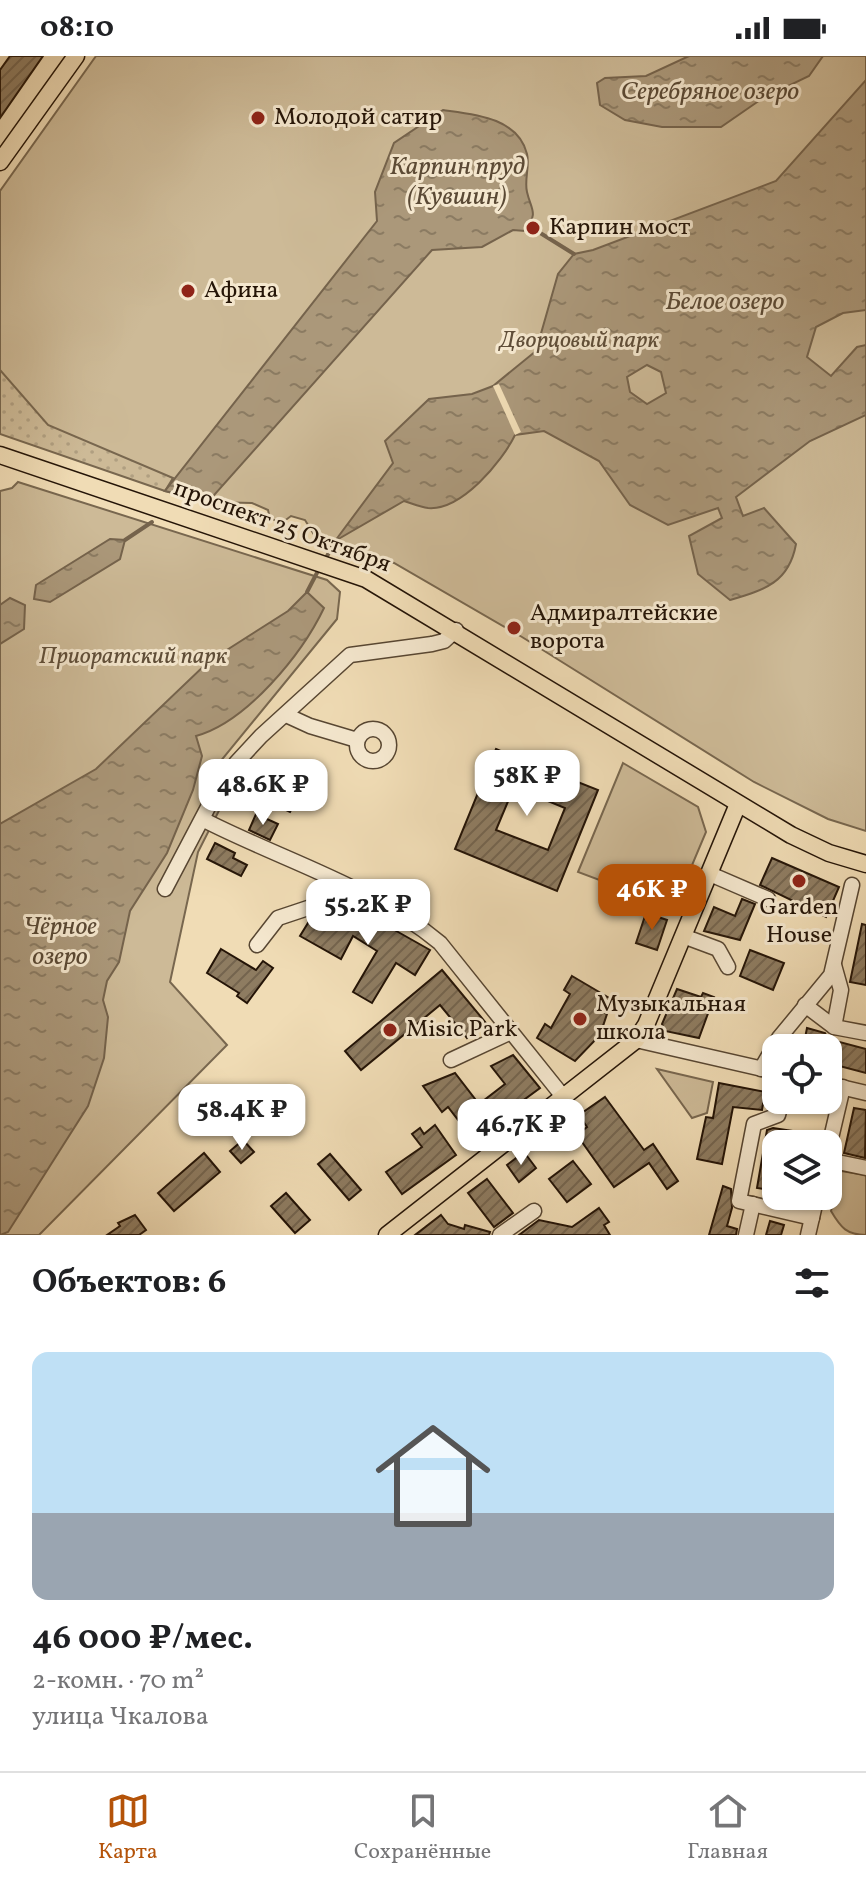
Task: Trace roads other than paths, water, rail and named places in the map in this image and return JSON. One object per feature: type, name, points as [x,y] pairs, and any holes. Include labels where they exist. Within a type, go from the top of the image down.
[{"type":"main road","points":[[0,162],[76,56]]},
{"type":"main road","name":"проспект 25 Октября","points":[[0,455],[366,579],[456,630],[738,804],[817,848],[866,864]]},
{"type":"main road","points":[[387,1235],[565,1099],[636,1040],[738,804]]},
{"type":"street","points":[[165,889],[236,763],[350,655],[432,644],[444,641],[456,630]]},
{"type":"street","points":[[286,715],[310,726],[357,740]]},
{"type":"street","points":[[204,820],[387,905],[428,933],[565,1099]]},
{"type":"street","points":[[710,874],[768,899]]},
{"type":"street","points":[[257,945],[278,918],[314,906],[327,878]]},
{"type":"street","points":[[636,1040],[761,1069],[779,1038],[831,975],[852,885]]},
{"type":"street","points":[[683,936],[718,949],[728,967]]},
{"type":"street","points":[[834,965],[841,990],[834,1027]]},
{"type":"street","points":[[805,1005],[834,1027],[866,1033]]},
{"type":"street","points":[[451,1060],[511,1032]]},
{"type":"street","points":[[842,1088],[866,1093]]},
{"type":"street","points":[[778,1114],[754,1124],[739,1201],[812,1218]]},
{"type":"street","points":[[842,1163],[866,1168]]},
{"type":"street","points":[[746,1235],[753,1204]]},
{"type":"street","points":[[808,1235],[814,1210]]},
{"type":"street","points":[[500,1235],[534,1211]]},
{"type":"water","name":"Серебряное озеро","points":[[689,56],[823,56],[809,76],[763,98],[721,127],[662,127],[625,120],[600,105],[597,83],[605,78],[646,76]]},
{"type":"water","name":"Белое озеро","points":[[866,80],[866,310],[843,313],[816,327],[807,357],[831,376],[857,347],[866,345],[866,415],[810,441],[736,497],[743,516],[764,508],[796,544],[788,568],[773,583],[730,600],[698,574],[689,536],[722,518],[718,508],[668,525],[630,505],[599,461],[544,431],[515,435],[490,471],[454,502],[428,508],[404,501],[335,541],[393,463],[385,441],[429,399],[472,394],[493,386],[536,351],[558,274],[574,254],[593,250],[776,181]],"holes":[[[647,365],[661,372],[666,393],[647,404],[630,392],[627,377]]]},
{"type":"water","name":"Карпин пруд (Кувшин)","points":[[443,110],[492,120],[514,132],[522,142],[528,159],[526,187],[533,211],[525,231],[513,230],[482,247],[432,250],[208,502],[165,491],[377,221],[375,192],[394,143]]},
{"type":"water","points":[[110,539],[125,540],[120,559],[50,602],[34,599],[36,585]]},
{"type":"water","name":"Чёрное озеро","points":[[307,592],[324,608],[287,665],[234,717],[196,736],[202,756],[193,790],[167,853],[130,911],[119,962],[107,981],[103,1000],[108,1017],[104,1058],[88,1106],[8,1232],[0,1235],[0,824],[96,769],[208,662],[288,611]]},
{"type":"water","points":[[10,598],[25,605],[24,629],[0,644],[0,605]]},
{"type":"waterway","points":[[529,226],[574,254]]},
{"type":"waterway","points":[[125,540],[152,522]]},
{"type":"waterway","points":[[325,560],[335,541]]},
{"type":"waterway","points":[[307,592],[320,567]]},
{"type":"place","name":"Молодой сатир","points":[[258,118]]},
{"type":"place","name":"Карпин мост","points":[[533,228]]},
{"type":"place","name":"Афина","points":[[188,291]]},
{"type":"place","name":"Адмиралтейские ворота","points":[[514,628]]},
{"type":"place","name":"Garden House","points":[[799,881]]},
{"type":"place","name":"Музыкальная школа","points":[[580,1019]]},
{"type":"place","name":"Misic Park","points":[[390,1030]]},
{"type":"park label","name":"Дворцовый парк","points":[[579,341]]},
{"type":"park label","name":"Приоратский парк","points":[[133,657]]}]
